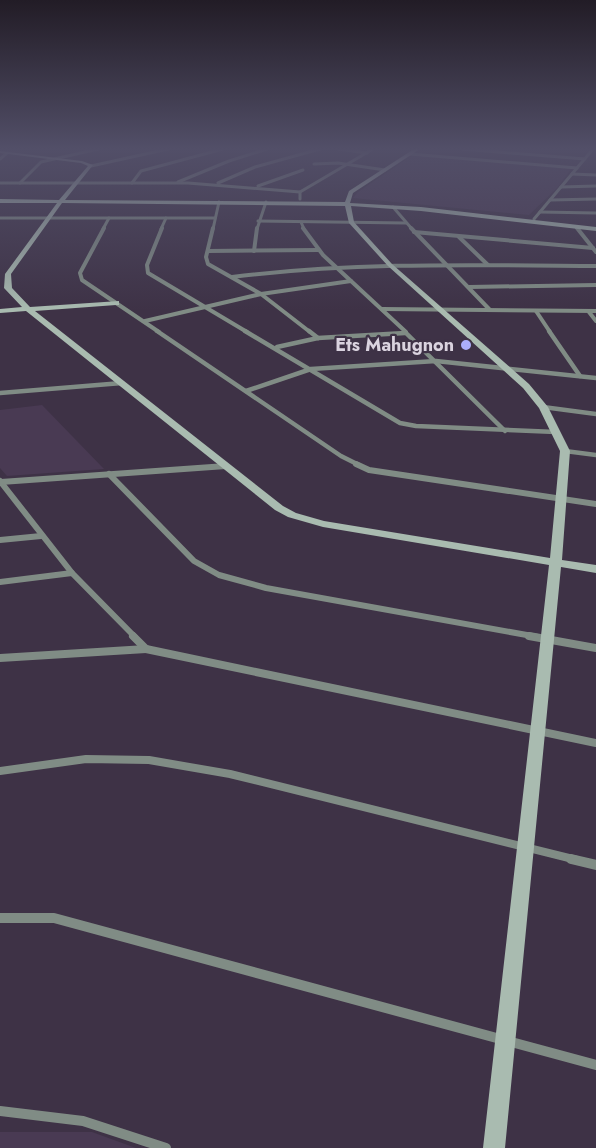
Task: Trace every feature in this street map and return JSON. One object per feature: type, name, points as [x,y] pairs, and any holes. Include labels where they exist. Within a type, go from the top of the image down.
[{"type":"street","points":[[60,203],[6,279],[8,288],[28,309],[123,382],[279,508],[308,520],[596,569]]},
{"type":"street","points":[[219,203],[206,260],[208,264],[261,294],[318,338]]},
{"type":"street","points":[[254,251],[258,221],[266,203]]},
{"type":"street","points":[[347,203],[351,222],[390,265],[507,367],[543,407],[565,451],[549,639],[494,1148]]},
{"type":"street","points":[[352,203],[576,227],[596,227]]},
{"type":"street","points":[[353,203],[596,227]]},
{"type":"street","points":[[534,219],[547,203]]},
{"type":"street","points":[[393,207],[445,265],[490,310]]},
{"type":"street","points":[[540,212],[596,213]]},
{"type":"street","points":[[0,218],[214,218]]},
{"type":"street","points":[[109,218],[80,277],[341,456],[369,470],[596,504]]},
{"type":"street","points":[[166,218],[146,269],[154,277],[277,347],[400,423],[416,426],[556,432]]},
{"type":"street","points":[[258,221],[406,223]]},
{"type":"street","points":[[300,222],[303,230],[318,250],[382,309],[506,431]]},
{"type":"street","points":[[576,227],[596,252]]},
{"type":"street","points":[[414,232],[593,248]]},
{"type":"street","points":[[458,237],[488,265]]},
{"type":"street","points":[[208,250],[318,250]]},
{"type":"street","points":[[232,277],[277,270],[336,266],[596,266]]},
{"type":"street","points":[[145,321],[261,294],[351,282]]},
{"type":"street","points":[[469,287],[596,285]]},
{"type":"street","points":[[0,311],[116,303]]},
{"type":"street","points":[[382,309],[596,311]]},
{"type":"street","points":[[536,311],[579,376]]},
{"type":"street","points":[[589,312],[596,321]]},
{"type":"street","points":[[277,347],[318,338],[405,333]]},
{"type":"street","points":[[246,391],[311,369],[436,362],[507,367],[596,378]]},
{"type":"street","points":[[0,393],[123,382]]},
{"type":"street","points":[[543,407],[596,414]]},
{"type":"street","points":[[565,451],[596,455]]},
{"type":"street","points":[[2,485],[109,474],[226,466]]},
{"type":"street","points":[[109,474],[183,552],[219,575],[266,588],[596,648]]},
{"type":"street","points":[[2,485],[72,573],[146,650]]},
{"type":"street","points":[[0,540],[41,536]]},
{"type":"street","points":[[0,582],[72,573]]},
{"type":"street","points":[[0,658],[146,650],[596,743]]},
{"type":"street","points":[[0,771],[86,759],[149,760],[230,774],[525,849],[596,864]]},
{"type":"street","points":[[0,918],[54,918],[596,1065]]},
{"type":"street","points":[[0,1111],[83,1121],[166,1148]]},
{"type":"shaded area","points":[[400,203],[542,203],[529,215]]},
{"type":"shaded area","points":[[42,405],[104,469],[7,476],[0,468],[0,410]]},
{"type":"shaded area","points":[[0,1132],[92,1132],[136,1148],[0,1148]]},
{"type":"place","name":"Ets Mahugnon","points":[[466,345]]}]
